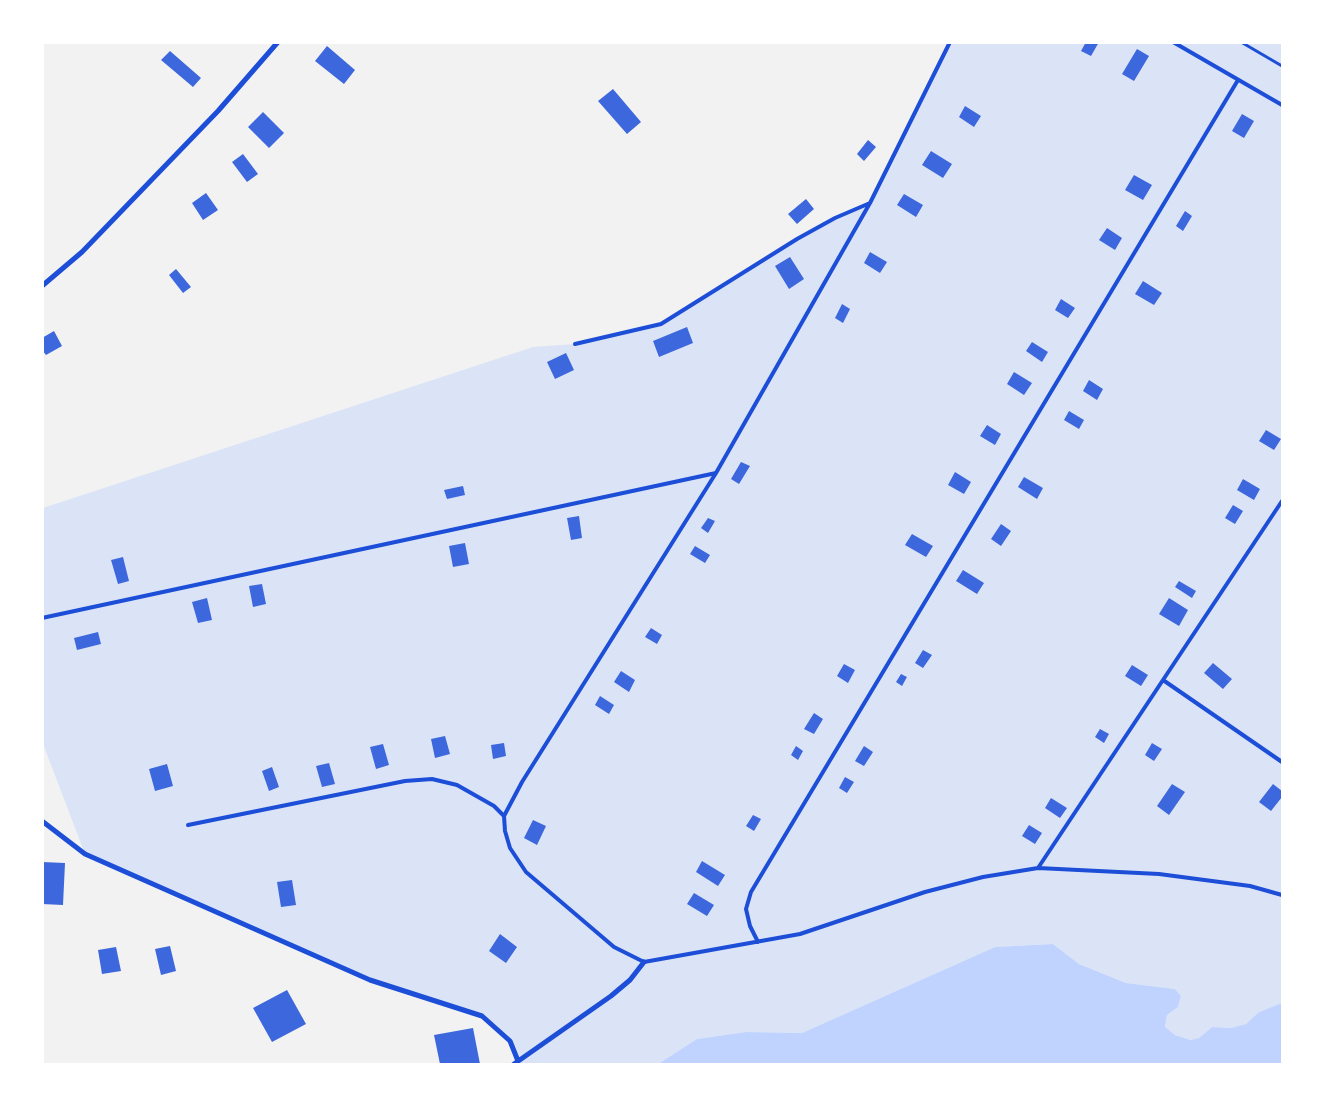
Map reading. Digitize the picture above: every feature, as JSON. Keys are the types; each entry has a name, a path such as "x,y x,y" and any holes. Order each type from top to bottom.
{"street":[{"path":"42,286 82,252 218,111 278,42"},
{"path":"42,821 85,854 236,921 370,980 482,1016 510,1041 516,1063 611,996 630,980 644,962"}],"lane":[{"path":"950,42 870,203 716,473 522,782 504,816 505,831 510,848 526,872 614,947 644,962 800,934 925,892 983,877 1038,868 1159,874 1250,886 1282,895"},
{"path":"1173,42 1282,105"},
{"path":"758,942 750,926 746,909 750,892 1238,80"},
{"path":"575,344 661,324 797,239 835,218 870,203"},
{"path":"42,618 716,473"},
{"path":"1038,868 1282,500"},
{"path":"1163,680 1282,762"},
{"path":"188,825 404,781 432,779 457,785 494,806 504,816"}],"path":[{"path":"1241,42 1282,66"}],"shaded area":[{"path":"950,43 1282,43 1282,1003 1259,1012 1246,1024 1231,1028 1212,1027 1199,1038 1192,1040 1175,1035 1165,1028 1167,1015 1178,1007 1181,996 1175,989 1126,983 1079,964 1053,944 995,947 802,1033 746,1032 697,1039 658,1064 514,1064 518,1061 510,1041 482,1016 370,980 85,854 43,744 43,508 533,347 575,344 661,324 797,239 835,218 870,203"}],"water":[{"path":"1053,944 1079,964 1126,983 1175,989 1181,996 1178,1007 1167,1015 1165,1027 1175,1035 1191,1040 1199,1038 1212,1027 1231,1028 1246,1024 1259,1012 1282,1003 1282,1064 658,1064 697,1039 746,1032 802,1033 995,947"}],"building":[{"path":"1086,42 1099,42 1091,56 1081,51"},
{"path":"327,46 355,70 344,84 315,61"},
{"path":"1137,49 1149,56 1134,81 1122,74"},
{"path":"170,51 201,78 193,87 161,60"},
{"path":"613,89 641,122 627,134 598,101"},
{"path":"965,106 981,116 974,127 959,117"},
{"path":"263,112 284,133 269,148 248,127"},
{"path":"1242,114 1254,121 1244,138 1232,131"},
{"path":"868,140 876,147 864,161 857,154"},
{"path":"931,151 952,164 943,178 922,165"},
{"path":"243,154 258,174 247,182 232,162"},
{"path":"1134,175 1152,185 1143,200 1125,190"},
{"path":"206,193 218,210 203,220 192,203"},
{"path":"904,194 923,205 916,217 897,205"},
{"path":"806,199 814,209 797,224 788,214"},
{"path":"1185,211 1192,216 1183,231 1176,226"},
{"path":"1107,228 1122,238 1115,250 1099,240"},
{"path":"870,252 887,262 880,273 864,263"},
{"path":"790,257 804,279 789,289 775,266"},
{"path":"176,269 191,287 183,293 169,275"},
{"path":"1143,281 1162,293 1154,305 1135,294"},
{"path":"1061,299 1075,308 1068,318 1055,310"},
{"path":"842,304 850,309 843,323 835,318"},
{"path":"687,327 693,343 659,357 653,341"},
{"path":"54,331 62,346 46,355 42,350 42,338"},
{"path":"1032,342 1048,352 1042,362 1026,351"},
{"path":"566,353 574,370 555,379 547,362"},
{"path":"1014,372 1032,383 1024,395 1007,384"},
{"path":"1089,380 1103,389 1097,400 1083,391"},
{"path":"1069,411 1084,420 1079,429 1064,420"},
{"path":"987,425 1001,434 995,445 980,436"},
{"path":"1266,430 1281,439 1274,450 1259,441"},
{"path":"741,462 750,466 739,484 731,479"},
{"path":"955,472 971,482 964,494 948,485"},
{"path":"1024,477 1043,488 1037,499 1018,487"},
{"path":"1243,479 1260,489 1254,500 1237,490"},
{"path":"463,486 465,495 447,499 444,490"},
{"path":"1233,505 1243,511 1235,524 1225,518"},
{"path":"579,516 582,538 571,540 567,518"},
{"path":"708,518 715,521 708,533 701,528"},
{"path":"1001,524 1011,531 1001,546 991,539"},
{"path":"912,534 933,546 926,557 905,545"},
{"path":"465,543 469,564 453,567 449,546"},
{"path":"695,546 710,555 705,563 690,554"},
{"path":"123,557 129,581 118,584 111,560"},
{"path":"963,570 984,583 977,594 956,581"},
{"path":"1179,581 1196,591 1192,598 1175,587"},
{"path":"262,584 266,604 253,607 249,586"},
{"path":"207,598 212,620 198,623 192,602"},
{"path":"1169,598 1188,610 1179,626 1159,614"},
{"path":"651,628 662,635 657,644 645,637"},
{"path":"98,632 101,644 77,650 74,638"},
{"path":"923,650 932,655 923,668 915,663"},
{"path":"1213,663 1232,679 1223,689 1204,673"},
{"path":"844,664 855,670 848,683 837,676"},
{"path":"1132,665 1148,675 1141,686 1125,676"},
{"path":"621,671 635,680 629,692 614,682"},
{"path":"901,674 907,677 902,686 896,682"},
{"path":"600,696 614,705 609,714 595,705"},
{"path":"814,713 823,719 814,734 804,729"},
{"path":"1100,729 1109,734 1104,743 1095,737"},
{"path":"445,736 450,754 435,758 431,739"},
{"path":"504,743 506,756 493,759 491,745"},
{"path":"1152,743 1162,749 1154,761 1145,755"},
{"path":"383,744 389,765 376,769 370,747"},
{"path":"796,746 803,751 798,760 791,755"},
{"path":"864,746 873,752 864,766 855,761"},
{"path":"329,763 335,784 322,787 316,766"},
{"path":"167,764 173,786 155,791 149,769"},
{"path":"272,767 279,787 269,791 262,771"},
{"path":"845,777 854,782 847,793 839,788"},
{"path":"1172,784 1185,792 1169,815 1157,806"},
{"path":"1273,784 1282,791 1282,797 1271,811 1259,802"},
{"path":"1051,798 1067,808 1060,818 1045,808"},
{"path":"753,815 761,819 754,831 746,826"},
{"path":"533,820 546,826 537,845 524,838"},
{"path":"1029,825 1042,833 1035,844 1022,836"},
{"path":"702,861 725,875 718,886 696,872"},
{"path":"42,862 65,863 63,905 42,904"},
{"path":"292,880 296,905 281,907 277,882"},
{"path":"694,893 714,905 707,916 687,904"},
{"path":"500,934 517,947 506,963 489,951"},
{"path":"170,946 176,971 161,975 155,949"},
{"path":"116,947 121,971 102,974 98,950"},
{"path":"287,990 306,1024 272,1042 253,1008"},
{"path":"473,1028 480,1064 440,1064 434,1035"}]}
